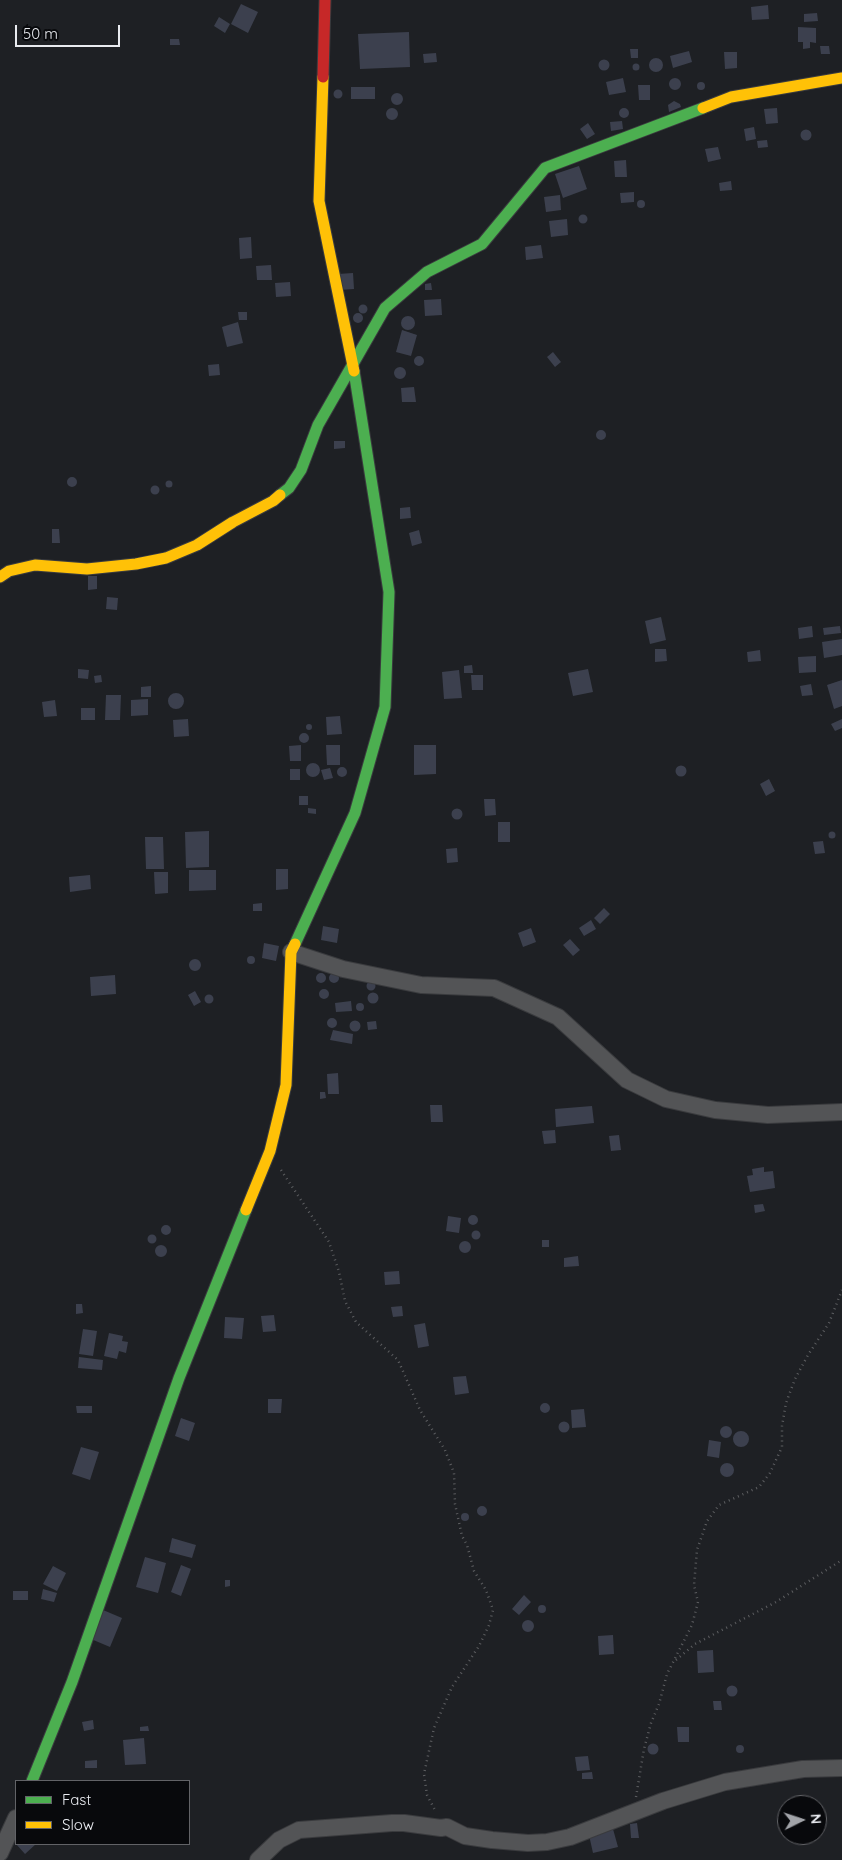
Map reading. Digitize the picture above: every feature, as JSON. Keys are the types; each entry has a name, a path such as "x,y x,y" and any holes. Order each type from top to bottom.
{"street":[{"path":"32,1780 72,1682 179,1378 270,1151 286,1085 291,952 355,813 385,707 389,592 352,362 319,201 325,0"},
{"path":"0,577 9,571 35,566 87,569 136,564 166,558 196,545 233,522 273,501 289,488 301,470 318,425 341,387 352,362 385,308 427,272 482,244 545,168 731,97 842,78"},
{"path":"291,952 343,969 421,985 494,988 558,1017 627,1080 666,1099 715,1110 768,1115 842,1112"},
{"path":"258,1860 279,1840 289,1834 307,1829 404,1823 440,1828 446,1827 466,1836 528,1843 547,1842 570,1837 663,1801 725,1782 803,1769 842,1768"},
{"path":"0,1853 15,1820"}],"path":[{"path":"270,1151 288,1182 330,1242 345,1301 356,1322 398,1360 420,1410 444,1450 454,1472 455,1504 462,1536 467,1545 474,1571 486,1590 493,1610 479,1646 448,1694 434,1728 425,1760 424,1782 427,1795 440,1820 446,1827"},
{"path":"635,1813 638,1778 651,1724 659,1704 667,1674 692,1626 698,1602 694,1585 697,1550 707,1522 719,1505 759,1487 770,1473 782,1447 782,1426 795,1379 829,1323 842,1290"},
{"path":"675,1661 695,1644 776,1602 842,1560"}],"building":[{"path":"241,4 258,12 248,33 231,24"},
{"path":"768,5 769,19 752,20 751,7"},
{"path":"817,13 818,21 804,22 804,14"},
{"path":"219,17 230,24 225,33 214,26"},
{"path":"798,27 816,28 816,43 810,42 810,48 803,49 803,42 798,42"},
{"path":"409,32 410,67 360,69 358,34"},
{"path":"170,39 179,39 180,45 170,45"},
{"path":"820,46 829,46 830,54 821,54"},
{"path":"630,49 638,49 638,58 631,58"},
{"path":"689,51 692,62 673,68 670,56"},
{"path":"724,52 737,52 737,68 725,69"},
{"path":"436,53 437,62 424,63 423,54"},
{"path":"656,58 661,60 663,65 661,70 656,72 651,70 649,65 651,60"},
{"path":"604,59 610,65 604,71 598,65"},
{"path":"636,64 639,67 636,70 633,67"},
{"path":"623,78 626,92 609,95 606,82"},
{"path":"673,78 677,78 681,84 677,90 673,90 669,86 669,82"},
{"path":"701,82 705,86 701,90 697,86"},
{"path":"638,85 650,85 650,100 639,100"},
{"path":"351,87 375,87 375,99 351,99"},
{"path":"338,89 343,94 338,99 333,94"},
{"path":"395,93 399,93 403,99 399,105 395,105 391,101 391,97"},
{"path":"674,101 680,104 681,107 669,112 668,105"},
{"path":"390,108 394,108 398,114 394,120 390,120 386,116 386,112"},
{"path":"622,108 626,108 629,113 628,117 622,118 619,115 619,111"},
{"path":"777,108 778,123 766,124 764,109"},
{"path":"622,121 623,129 611,131 610,122"},
{"path":"588,123 595,134 587,139 580,129"},
{"path":"754,127 756,139 746,141 744,129"},
{"path":"806,129 812,135 806,141 800,135"},
{"path":"767,140 768,147 758,148 757,141"},
{"path":"718,147 721,159 708,162 705,149"},
{"path":"626,160 627,177 615,177 614,161"},
{"path":"579,166 587,189 563,198 555,174"},
{"path":"731,181 732,190 720,191 719,183"},
{"path":"634,192 634,202 621,203 620,193"},
{"path":"560,195 561,210 546,212 544,197"},
{"path":"641,200 645,204 641,208 637,204"},
{"path":"583,214 588,219 583,224 578,219"},
{"path":"567,219 568,235 551,237 549,221"},
{"path":"251,237 252,258 240,259 239,238"},
{"path":"541,245 543,258 526,260 525,247"},
{"path":"271,265 272,280 257,280 256,266"},
{"path":"353,273 354,289 339,290 338,274"},
{"path":"290,282 291,296 276,297 275,283"},
{"path":"431,283 432,290 425,290 425,284"},
{"path":"441,299 442,315 425,316 424,300"},
{"path":"363,304 368,309 363,314 358,309"},
{"path":"238,312 247,312 247,320 239,320"},
{"path":"356,313 360,313 363,318 362,322 356,323 353,320 353,316"},
{"path":"408,316 413,318 415,323 413,328 408,330 403,328 401,323 403,318"},
{"path":"238,322 243,343 227,347 222,327"},
{"path":"402,330 417,335 411,356 396,352"},
{"path":"553,352 561,362 555,367 547,357"},
{"path":"417,356 421,356 424,361 423,365 417,366 414,363 414,359"},
{"path":"219,364 220,375 209,376 208,365"},
{"path":"398,367 402,367 406,373 402,379 398,379 394,375 394,371"},
{"path":"414,387 416,402 402,402 401,388"},
{"path":"599,430 603,430 606,435 605,439 599,440 596,437 596,433"},
{"path":"334,441 345,441 345,448 334,449"},
{"path":"72,477 77,482 72,487 67,482"},
{"path":"169,480 173,484 169,488 165,484"},
{"path":"155,485 160,490 155,495 150,490"},
{"path":"410,507 411,518 400,519 400,508"},
{"path":"52,529 59,529 60,543 52,543"},
{"path":"419,530 422,543 412,546 409,533"},
{"path":"88,576 97,576 97,589 88,590"},
{"path":"107,597 118,598 117,610 106,609"},
{"path":"661,617 666,640 650,644 645,621"},
{"path":"812,626 813,637 799,639 798,628"},
{"path":"840,626 841,633 824,635 823,628"},
{"path":"842,639 842,655 824,658 822,642"},
{"path":"655,649 666,649 667,661 655,662"},
{"path":"760,650 761,661 748,662 747,652"},
{"path":"816,656 816,672 799,673 798,657"},
{"path":"472,665 473,673 464,673 464,666"},
{"path":"78,669 89,670 88,679 78,678"},
{"path":"588,669 593,692 573,696 568,673"},
{"path":"459,670 462,698 444,699 442,672"},
{"path":"101,675 102,682 95,683 94,676"},
{"path":"471,675 483,675 483,690 472,690"},
{"path":"842,680 842,706 834,709 827,685"},
{"path":"811,684 813,695 802,696 800,686"},
{"path":"151,686 151,697 141,697 141,687"},
{"path":"173,693 179,693 184,698 182,707 173,709 168,704 168,698"},
{"path":"106,695 121,695 120,720 105,720"},
{"path":"148,699 148,715 131,716 131,700"},
{"path":"55,700 57,716 44,717 42,702"},
{"path":"81,708 95,708 95,720 81,720"},
{"path":"340,716 342,734 327,735 326,717"},
{"path":"188,719 189,736 174,737 173,720"},
{"path":"842,719 842,728 835,731 831,724"},
{"path":"309,724 312,727 309,730 306,727"},
{"path":"304,733 309,738 304,743 299,738"},
{"path":"301,745 301,761 290,761 289,746"},
{"path":"326,745 340,745 340,765 327,765"},
{"path":"414,745 436,745 436,774 414,775"},
{"path":"310,763 316,763 320,770 316,777 310,777 306,773 306,767"},
{"path":"681,765 687,771 681,777 675,771"},
{"path":"340,767 344,767 347,772 346,776 340,777 337,774 337,770"},
{"path":"330,768 333,778 324,780 321,770"},
{"path":"290,769 300,769 300,780 290,780"},
{"path":"769,779 775,791 766,796 760,784"},
{"path":"299,796 308,796 308,805 299,805"},
{"path":"484,799 495,799 496,815 485,816"},
{"path":"308,808 316,809 316,814 308,813"},
{"path":"457,808 463,814 457,820 451,814"},
{"path":"498,822 510,822 510,842 498,842"},
{"path":"209,831 209,867 186,868 185,832"},
{"path":"832,831 836,835 832,839 828,835"},
{"path":"145,837 163,837 164,869 146,869"},
{"path":"823,841 825,853 815,854 813,842"},
{"path":"457,848 458,862 447,863 446,849"},
{"path":"276,869 288,869 288,889 276,890"},
{"path":"189,870 216,870 216,890 189,891"},
{"path":"154,872 168,872 168,893 155,894"},
{"path":"90,875 91,889 70,892 69,877"},
{"path":"262,903 262,911 253,911 253,904"},
{"path":"604,908 610,914 600,924 594,918"},
{"path":"591,920 596,929 584,936 579,928"},
{"path":"323,926 339,929 337,943 321,940"},
{"path":"531,928 536,942 523,947 518,933"},
{"path":"570,939 580,950 573,956 563,945"},
{"path":"264,943 279,946 276,961 262,958"},
{"path":"251,956 255,960 251,964 247,960"},
{"path":"193,959 197,959 201,965 197,971 193,971 189,967 189,963"},
{"path":"319,973 323,973 326,978 325,982 319,983 316,980 316,976"},
{"path":"332,973 336,973 339,978 338,982 332,983 329,980 329,976"},
{"path":"115,975 116,994 91,996 90,977"},
{"path":"371,981 376,986 371,991 366,986"},
{"path":"324,989 329,994 324,999 319,994"},
{"path":"195,991 201,1002 194,1006 188,995"},
{"path":"373,992 379,998 373,1004 367,998"},
{"path":"209,994 214,999 209,1004 204,999"},
{"path":"351,1001 352,1011 336,1012 335,1003"},
{"path":"360,1003 364,1007 360,1011 356,1007"},
{"path":"332,1018 337,1023 332,1028 327,1023"},
{"path":"353,1021 357,1021 360,1026 359,1030 353,1031 350,1028 350,1024"},
{"path":"376,1021 377,1029 368,1030 367,1022"},
{"path":"333,1030 353,1034 352,1044 330,1040"},
{"path":"338,1073 339,1094 328,1094 327,1074"},
{"path":"320,1092 325,1092 326,1098 320,1099"},
{"path":"430,1105 442,1105 443,1122 431,1122"},
{"path":"592,1106 594,1123 556,1127 555,1109"},
{"path":"555,1130 556,1143 544,1144 542,1131"},
{"path":"619,1135 621,1150 611,1151 609,1136"},
{"path":"764,1167 764,1172 773,1171 775,1188 750,1192 747,1176 753,1175 752,1169"},
{"path":"763,1204 765,1211 755,1213 754,1205"},
{"path":"471,1215 475,1215 478,1220 477,1224 471,1225 468,1222 468,1218"},
{"path":"448,1216 461,1218 459,1233 446,1231"},
{"path":"164,1225 168,1225 171,1230 170,1234 164,1235 161,1232 161,1228"},
{"path":"476,1230 481,1235 476,1240 471,1235"},
{"path":"152,1234 157,1239 152,1244 147,1239"},
{"path":"542,1240 549,1240 549,1247 542,1247"},
{"path":"463,1241 467,1241 471,1247 467,1253 463,1253 459,1249 459,1245"},
{"path":"159,1245 163,1245 167,1251 163,1257 159,1257 155,1253 155,1249"},
{"path":"578,1256 579,1266 564,1267 564,1258"},
{"path":"399,1271 400,1284 385,1285 384,1272"},
{"path":"76,1304 82,1304 83,1313 76,1314"},
{"path":"402,1306 403,1316 393,1317 391,1307"},
{"path":"274,1315 276,1331 263,1332 261,1316"},
{"path":"225,1317 244,1318 242,1339 224,1338"},
{"path":"425,1323 429,1346 418,1348 414,1325"},
{"path":"83,1329 97,1331 93,1356 79,1354"},
{"path":"109,1333 123,1336 122,1341 128,1342 126,1353 119,1351 117,1359 104,1356"},
{"path":"79,1357 103,1360 102,1370 78,1368"},
{"path":"466,1376 469,1393 455,1395 453,1377"},
{"path":"268,1399 282,1399 281,1413 268,1413"},
{"path":"545,1403 550,1408 545,1413 540,1408"},
{"path":"76,1406 92,1406 92,1413 77,1413"},
{"path":"584,1409 586,1427 572,1428 571,1410"},
{"path":"181,1418 195,1423 189,1441 175,1436"},
{"path":"562,1422 566,1422 569,1427 568,1431 562,1432 559,1429 559,1425"},
{"path":"726,1426 732,1432 726,1438 720,1432"},
{"path":"741,1431 747,1433 749,1439 747,1445 741,1447 735,1445 733,1439 735,1433"},
{"path":"709,1440 721,1442 719,1458 707,1456"},
{"path":"81,1447 99,1452 90,1480 72,1474"},
{"path":"727,1463 732,1465 734,1470 732,1475 727,1477 722,1475 720,1470 722,1465"},
{"path":"480,1506 484,1506 487,1511 486,1515 480,1516 477,1513 477,1509"},
{"path":"465,1513 469,1517 465,1521 461,1517"},
{"path":"172,1538 196,1545 192,1558 169,1552"},
{"path":"145,1557 166,1563 158,1593 136,1587"},
{"path":"181,1565 191,1569 181,1596 171,1592"},
{"path":"53,1566 66,1573 57,1591 43,1584"},
{"path":"225,1580 230,1580 230,1586 225,1587"},
{"path":"43,1589 57,1593 54,1602 41,1599"},
{"path":"13,1591 28,1591 28,1600 13,1600"},
{"path":"524,1595 531,1602 519,1615 512,1609"},
{"path":"542,1605 546,1609 542,1613 538,1609"},
{"path":"103,1610 122,1618 110,1647 91,1639"},
{"path":"526,1620 530,1620 534,1626 530,1632 526,1632 522,1628 522,1624"},
{"path":"613,1635 614,1654 599,1655 598,1636"},
{"path":"713,1650 714,1672 698,1673 697,1651"},
{"path":"730,1686 734,1686 737,1691 736,1695 730,1696 727,1693 727,1689"},
{"path":"713,1701 721,1701 722,1710 714,1710"},
{"path":"93,1720 94,1729 84,1731 82,1722"},
{"path":"148,1726 149,1731 140,1731 140,1727"},
{"path":"677,1727 689,1727 689,1742 678,1742"},
{"path":"144,1738 146,1764 125,1765 123,1740"},
{"path":"653,1743 659,1749 653,1755 647,1749"},
{"path":"740,1745 744,1749 740,1753 736,1749"},
{"path":"588,1756 590,1770 577,1771 575,1757"},
{"path":"97,1760 97,1768 85,1768 85,1761"},
{"path":"592,1772 593,1779 582,1779 582,1773"},
{"path":"637,1823 639,1838 631,1838 630,1824"},
{"path":"613,1829 618,1847 593,1853 589,1835"},
{"path":"17,1845 35,1845 25,1854"}],"traffic: fast":[{"path":"280,495 289,488 301,470 318,425 385,308 427,272 482,244 545,168 703,108"},
{"path":"295,944 355,813 385,707 389,592 354,371"},
{"path":"32,1780 72,1682 179,1378 246,1210"}],"traffic: slow":[{"path":"323,77 319,201 354,371"},
{"path":"703,108 731,97 842,78"},
{"path":"0,577 9,571 35,565 87,569 136,564 166,558 197,545 233,522 273,501 280,495"},
{"path":"246,1210 270,1151 286,1085 291,952 295,944"}],"traffic: jam":[{"path":"323,77 325,0"}]}
